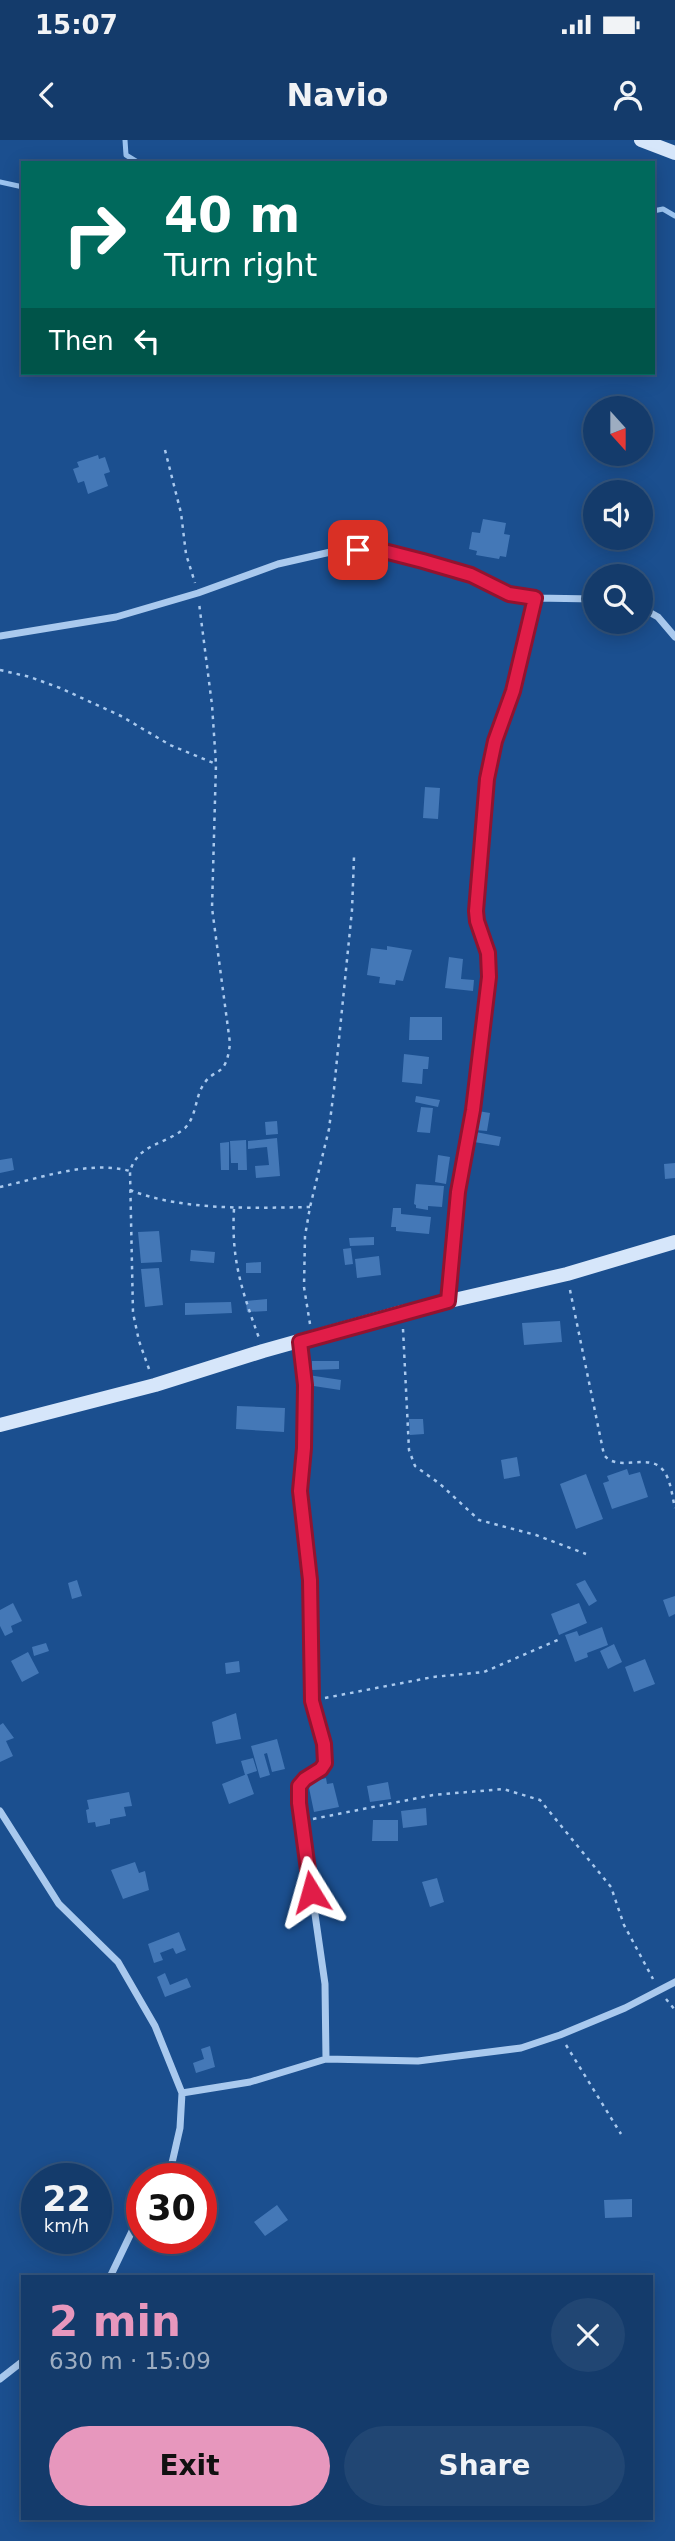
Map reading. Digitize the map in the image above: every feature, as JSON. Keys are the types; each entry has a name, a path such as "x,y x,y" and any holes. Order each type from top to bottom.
{"street":[{"path":"641,140 675,153"},
{"path":"0,636 103,620 198,593 309,555 358,550 384,551 423,561 471,575 509,594 535,598 583,599"},
{"path":"448,1301 458,1192 473,1110 489,977 488,953 476,911 487,779 495,741 513,691 535,598"},
{"path":"653,614 675,637"},
{"path":"0,1425 155,1385 402,1312 567,1274 675,1242"},
{"path":"306,1339 304,1448 300,1491 310,1580 312,1701 324,1744 325,1763 299,1786 325,1984 326,2059"},
{"path":"0,1811 59,1904 118,1962 155,2026 182,2093 180,2128 172,2163"},
{"path":"182,2093 250,2082 326,2059 418,2061 521,2048 560,2035 675,1982"},
{"path":"111,2275 126,2244"},
{"path":"0,2379 21,2363"}],"path":[{"path":"155,1385 139,1341 133,1313 130,1171 133,1161 141,1152 187,1126 202,1086 222,1071 229,1056 230,1028 212,908 216,764 212,705 198,593 186,554 181,513 165,450"},
{"path":"0,670 60,688 121,716 170,745 216,764"},
{"path":"306,1339 306,1236 310,1207 329,1129 352,910 354,857"},
{"path":"0,1187 96,1168 114,1167 130,1171"},
{"path":"130,1190 155,1198 234,1209 310,1207"},
{"path":"234,1209 234,1251 239,1282 263,1351"},
{"path":"567,1274 604,1455 615,1462 655,1463 663,1469 675,1508"},
{"path":"402,1312 409,1450 415,1466 440,1484 479,1520 536,1535 586,1554"},
{"path":"312,1701 433,1677 484,1672 560,1639"},
{"path":"302,1821 433,1795 503,1789 540,1800 611,1886 624,1925 641,1961 660,1991"},
{"path":"560,2035 621,2134"}],"building":[{"path":"98,455 99,459 105,457 110,472 104,474 108,486 88,494 84,481 78,483 73,469 79,467 77,462"},
{"path":"483,519 506,523 504,534 510,535 506,557 500,556 499,559 476,555 477,551 469,549 472,532 480,533"},
{"path":"425,787 440,788 438,819 423,818"},
{"path":"387,946 412,950 403,981 396,980 395,985 379,983 380,977 367,975 371,948 387,950"},
{"path":"449,957 463,959 461,979 474,980 473,991 445,988"},
{"path":"410,1017 442,1017 442,1040 409,1040"},
{"path":"404,1054 429,1057 428,1069 423,1069 422,1084 402,1082"},
{"path":"416,1096 440,1100 438,1107 415,1102"},
{"path":"421,1107 433,1108 430,1133 417,1132"},
{"path":"478,1111 490,1113 487,1131 475,1130"},
{"path":"277,1121 278,1134 266,1135 265,1122"},
{"path":"476,1132 501,1137 499,1146 474,1142"},
{"path":"277,1138 280,1176 256,1178 255,1166 269,1165 267,1147 248,1149 248,1141"},
{"path":"246,1140 247,1170 238,1170 238,1163 231,1163 230,1141"},
{"path":"229,1142 229,1170 221,1170 220,1143"},
{"path":"438,1155 450,1157 446,1184 435,1182"},
{"path":"12,1158 14,1170 0,1173 0,1160"},
{"path":"675,1163 675,1178 665,1179 664,1164"},
{"path":"416,1184 444,1186 442,1207 428,1206 428,1210 416,1208"},
{"path":"393,1208 401,1208 401,1214 431,1217 429,1234 396,1231 396,1227 391,1227"},
{"path":"159,1231 162,1262 141,1263 138,1232"},
{"path":"374,1237 374,1245 350,1246 349,1238"},
{"path":"351,1248 353,1264 345,1265 343,1249"},
{"path":"191,1250 215,1252 214,1263 190,1261"},
{"path":"379,1256 381,1275 357,1278 355,1259"},
{"path":"261,1262 261,1273 246,1273 246,1263"},
{"path":"159,1268 163,1305 145,1307 141,1269"},
{"path":"267,1299 267,1311 247,1312 246,1301"},
{"path":"231,1302 232,1313 185,1315 185,1303"},
{"path":"560,1321 562,1342 524,1345 522,1323"},
{"path":"312,1361 339,1361 339,1369 312,1370"},
{"path":"308,1375 341,1380 340,1390 307,1385"},
{"path":"237,1406 285,1408 284,1432 236,1429"},
{"path":"409,1419 423,1419 424,1434 410,1435"},
{"path":"517,1457 520,1476 504,1479 501,1460"},
{"path":"627,1469 629,1475 640,1472 648,1497 612,1509 603,1483 609,1481 607,1476"},
{"path":"586,1474 603,1519 576,1529 560,1484"},
{"path":"77,1580 82,1596 72,1599 68,1583"},
{"path":"585,1580 597,1601 589,1606 576,1584"},
{"path":"675,1596 675,1614 669,1617 663,1600"},
{"path":"13,1603 22,1621 11,1626 13,1632 5,1636 0,1626 0,1610"},
{"path":"579,1603 587,1623 559,1635 551,1614"},
{"path":"602,1627 608,1645 587,1653 588,1657 575,1662 565,1635 577,1631 579,1636"},
{"path":"46,1643 49,1651 34,1656 32,1647"},
{"path":"614,1644 622,1662 608,1669 600,1651"},
{"path":"28,1652 39,1673 22,1682 11,1661"},
{"path":"645,1659 655,1684 634,1692 625,1667"},
{"path":"239,1661 240,1672 226,1674 225,1663"},
{"path":"236,1713 241,1739 216,1744 212,1722"},
{"path":"3,1723 14,1738 6,1741 13,1756 0,1762 0,1725"},
{"path":"277,1739 285,1769 272,1772 267,1753 264,1754 270,1775 260,1778 251,1746"},
{"path":"253,1758 257,1771 245,1775 241,1761"},
{"path":"247,1774 254,1794 229,1804 222,1784"},
{"path":"326,1778 327,1784 333,1783 339,1807 314,1812 308,1783"},
{"path":"388,1782 391,1799 370,1802 367,1786"},
{"path":"129,1792 132,1806 124,1807 126,1816 110,1819 110,1824 96,1827 95,1822 88,1823 87,1800"},
{"path":"426,1808 427,1825 403,1828 401,1811"},
{"path":"373,1820 398,1820 398,1841 372,1841"},
{"path":"135,1862 139,1873 145,1871 149,1890 123,1899 111,1870"},
{"path":"437,1878 444,1902 430,1907 422,1882"},
{"path":"179,1932 186,1950 176,1954 173,1948 160,1953 163,1960 154,1963 148,1944"},
{"path":"165,1973 170,1985 187,1978 191,1987 165,1997 157,1977"},
{"path":"210,2046 215,2067 196,2073 193,2063 204,2059 201,2049"},
{"path":"632,2199 632,2217 605,2218 604,2200"},
{"path":"277,2205 288,2220 265,2236 254,2222"}],"waterway":[{"path":"125,140 126,155 136,161"},
{"path":"0,182 21,187"},
{"path":"655,211 663,209 675,216"}],"route":[{"path":"311,1892 299,1786 325,1763 324,1744 312,1701 310,1580 300,1491 305,1385 300,1342 448,1301 458,1192 473,1110 490,965 476,911 487,779 495,741 513,691 535,598 509,594 471,575 423,561 384,551 358,550"}]}
